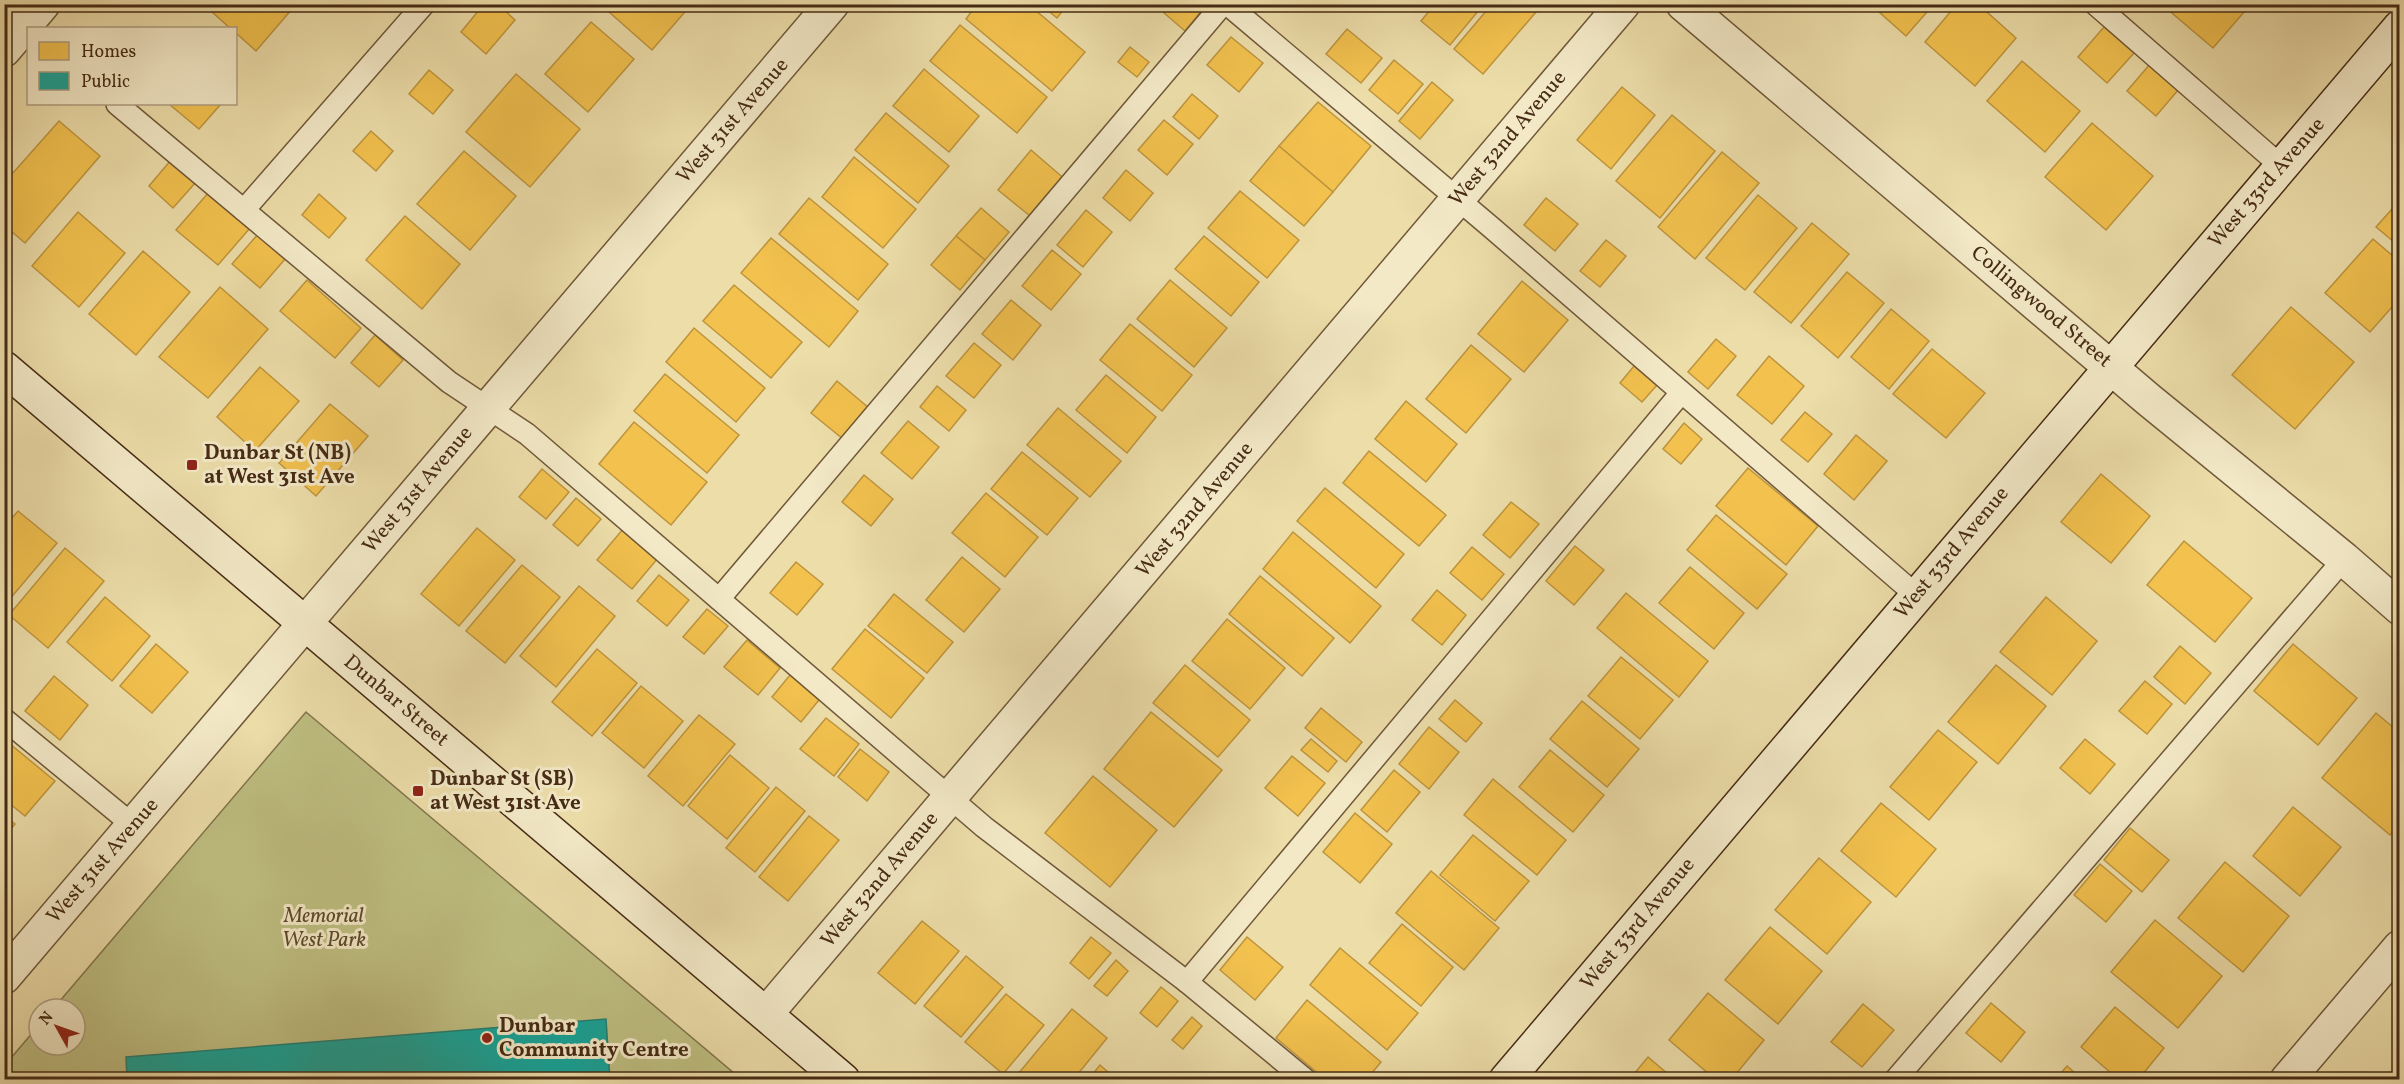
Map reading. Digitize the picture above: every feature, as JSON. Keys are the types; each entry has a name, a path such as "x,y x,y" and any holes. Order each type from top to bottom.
{"street":[{"name":"West 31st Avenue","path":"4,977 832,4"},
{"name":"West 32nd Avenue","path":"766,1014 1623,4"},
{"name":"Collingwood Street","path":"1683,4 2110,367 2344,559 2400,608"},
{"name":"West 33rd Avenue","path":"1506,1080 2400,27"},
{"name":"Dunbar Street","path":"4,368 843,1080"},
{"path":"2287,1080 2400,947"}],"lane":[{"path":"244,210 424,4"},
{"path":"719,599 1225,4 1457,199 1916,595"},
{"path":"2096,4 2281,166"},
{"path":"118,105 449,382 527,434 984,827 1187,982 1306,1080"},
{"path":"1187,982 1681,393"},
{"path":"1895,1080 2344,559"},
{"path":"4,719 134,826"}],"green space":[{"name":"Memorial West Park","path":"306,712 741,1079 5,1080 5,1065 27,1039 27,1057 87,1057 87,997 63,997"}],"building: Homes":[{"path":"203,4 286,4 292,9 256,51 237,34 237,27 229,27"},
{"path":"484,4 498,4 515,20 486,54 461,32"},
{"path":"600,4 688,4 690,6 652,50"},
{"path":"977,4 1028,4 1085,52 1052,91 966,19"},
{"path":"1040,4 1068,4 1057,18"},
{"path":"1171,4 1206,5 1185,31 1164,13"},
{"path":"1435,4 1484,4 1450,45 1421,21"},
{"path":"1492,4 1526,4 1536,12 1483,74 1454,49"},
{"path":"1870,4 1934,4 1906,36"},
{"path":"1957,4 1978,4 2016,38 1975,86 1925,42"},
{"path":"2167,4 2251,4 2213,48 2165,7"},
{"path":"591,22 634,59 588,112 545,74"},
{"path":"960,25 1047,97 1017,133 930,61"},
{"path":"2104,27 2134,53 2107,83 2078,57"},
{"path":"1347,29 1382,58 1361,83 1326,54"},
{"path":"1231,37 1263,63 1239,92 1207,65"},
{"path":"1130,47 1149,62 1137,77 1118,62"},
{"path":"1394,60 1423,84 1398,114 1369,90"},
{"path":"2022,61 2080,111 2045,152 1987,101"},
{"path":"2150,64 2179,89 2156,116 2127,91"},
{"path":"924,69 979,116 949,152 893,106"},
{"path":"429,70 453,90 433,114 409,94"},
{"path":"516,74 580,129 530,187 466,132"},
{"path":"1432,82 1453,100 1420,139 1399,121"},
{"path":"1622,87 1655,115 1611,169 1577,140"},
{"path":"1192,94 1218,116 1199,139 1173,117"},
{"path":"1318,102 1371,146 1333,192 1279,146"},
{"path":"170,105 220,105 199,129"},
{"path":"886,113 949,166 918,203 855,150"},
{"path":"1672,115 1715,151 1660,218 1616,181"},
{"path":"1164,120 1193,144 1167,175 1138,150"},
{"path":"59,121 100,156 25,243 4,225 4,183"},
{"path":"2092,123 2153,176 2106,230 2045,177"},
{"path":"371,131 393,151 376,171 353,151"},
{"path":"1279,146 1333,192 1304,226 1250,181"},
{"path":"1031,150 1067,181 1035,220 998,190"},
{"path":"464,151 516,196 470,250 417,204"},
{"path":"1722,152 1759,183 1695,259 1658,227"},
{"path":"854,157 916,209 883,248 822,197"},
{"path":"171,160 196,182 173,208 149,186"},
{"path":"1126,170 1153,193 1130,221 1103,198"},
{"path":"1240,191 1299,240 1267,278 1208,228"},
{"path":"209,192 250,228 218,265 176,230"},
{"path":"319,194 346,218 329,238 302,215"},
{"path":"1758,195 1797,228 1745,290 1706,258"},
{"path":"809,198 888,264 858,300 779,234"},
{"path":"1546,198 1578,224 1555,251 1524,225"},
{"path":"981,208 1009,232 985,260 956,236"},
{"path":"2392,209 2400,215 2400,247 2376,227"},
{"path":"1086,210 1112,232 1083,267 1057,245"},
{"path":"78,212 125,253 79,307 32,266"},
{"path":"405,216 460,264 422,309 366,260"},
{"path":"1812,223 1849,254 1791,323 1754,292"},
{"path":"259,233 286,258 260,288 232,264"},
{"path":"956,236 985,260 960,290 931,265"},
{"path":"1204,236 1259,282 1231,316 1175,269"},
{"path":"771,238 858,311 829,347 741,273"},
{"path":"2373,239 2400,262 2400,298 2370,332 2325,293"},
{"path":"1606,240 1626,256 1600,287 1580,271"},
{"path":"1052,250 1081,274 1051,310 1022,286"},
{"path":"143,251 190,292 136,355 89,314"},
{"path":"1847,272 1884,303 1838,358 1801,326"},
{"path":"307,280 361,328 335,358 280,311"},
{"path":"1170,280 1227,328 1194,367 1137,319"},
{"path":"1522,281 1568,320 1524,372 1478,334"},
{"path":"734,285 802,342 771,378 703,321"},
{"path":"220,287 268,329 208,398 159,357"},
{"path":"1011,300 1041,325 1013,360 982,334"},
{"path":"2291,307 2354,362 2295,429 2232,375"},
{"path":"1891,309 1929,341 1889,389 1851,357"},
{"path":"1130,324 1192,375 1162,411 1100,360"},
{"path":"694,328 765,388 736,422 666,362"},
{"path":"375,335 403,360 379,387 351,363"},
{"path":"1716,339 1736,356 1708,389 1688,372"},
{"path":"974,343 1001,365 974,398 946,376"},
{"path":"1471,345 1511,379 1466,433 1426,399"},
{"path":"1932,349 1985,393 1946,438 1893,394"},
{"path":"1769,356 1804,386 1772,424 1737,395"},
{"path":"1634,366 1657,385 1642,402 1620,383"},
{"path":"260,367 299,401 255,451 217,417"},
{"path":"665,374 739,435 707,473 634,411"},
{"path":"1106,375 1156,417 1127,453 1076,410"},
{"path":"837,381 869,408 843,439 811,413"},
{"path":"937,386 966,410 949,431 920,407"},
{"path":"1406,401 1457,444 1426,482 1375,439"},
{"path":"330,404 368,436 316,496 279,463"},
{"path":"1058,408 1121,461 1090,497 1027,445"},
{"path":"1805,412 1832,434 1808,462 1781,440"},
{"path":"908,421 939,447 912,479 881,453"},
{"path":"634,422 707,482 671,525 599,464"},
{"path":"1684,423 1702,439 1681,464 1663,449"},
{"path":"1856,435 1887,461 1854,500 1824,474"},
{"path":"1369,451 1446,515 1419,546 1343,483"},
{"path":"1022,452 1078,498 1047,535 991,489"},
{"path":"1748,468 1818,526 1786,565 1716,506"},
{"path":"542,469 569,492 546,519 519,497"},
{"path":"2101,474 2150,516 2111,563 2061,522"},
{"path":"864,475 893,499 871,526 842,502"},
{"path":"1325,488 1404,554 1376,588 1297,521"},
{"path":"986,493 1038,537 1005,577 952,533"},
{"path":"576,498 601,519 578,546 553,525"},
{"path":"1511,502 1539,524 1510,558 1483,535"},
{"path":"18,511 57,543 4,606 4,527"},
{"path":"1716,515 1787,574 1757,609 1687,550"},
{"path":"477,528 515,560 459,626 421,594"},
{"path":"623,529 658,558 632,589 597,560"},
{"path":"1293,532 1381,606 1350,643 1263,569"},
{"path":"2184,541 2252,598 2215,642 2147,585"},
{"path":"1575,546 1604,570 1574,605 1546,581"},
{"path":"1472,547 1504,574 1482,600 1450,573"},
{"path":"65,548 104,581 48,648 9,615"},
{"path":"962,557 1000,589 964,632 926,600"},
{"path":"796,562 823,584 797,615 770,593"},
{"path":"522,565 560,597 505,663 466,631"},
{"path":"1690,567 1744,613 1714,649 1659,603"},
{"path":"659,575 689,600 667,626 637,601"},
{"path":"1260,576 1334,638 1302,676 1229,614"},
{"path":"579,586 615,616 556,687 520,656"},
{"path":"1437,590 1466,615 1442,645 1412,620"},
{"path":"1626,593 1708,661 1679,697 1597,628"},
{"path":"894,594 953,642 927,673 868,626"},
{"path":"105,597 150,636 112,681 67,642"},
{"path":"2046,597 2097,641 2052,695 2000,652"},
{"path":"707,609 728,626 704,654 683,637"},
{"path":"1227,619 1285,668 1250,709 1192,661"},
{"path":"865,629 924,678 891,718 832,669"},
{"path":"747,640 780,668 758,695 724,667"},
{"path":"156,644 188,672 152,713 120,686"},
{"path":"2293,644 2357,698 2318,745 2254,691"},
{"path":"2180,646 2211,673 2185,704 2154,677"},
{"path":"597,649 637,683 592,736 552,702"},
{"path":"1621,657 1673,700 1640,739 1588,696"},
{"path":"1185,665 1250,720 1218,757 1153,703"},
{"path":"1996,665 2046,706 1998,764 1948,722"},
{"path":"790,675 819,700 801,722 772,697"},
{"path":"54,676 88,705 60,740 25,711"},
{"path":"2145,681 2172,704 2147,734 2119,711"},
{"path":"641,686 683,721 644,768 602,733"},
{"path":"1455,700 1482,723 1466,742 1439,719"},
{"path":"1582,701 1639,749 1607,787 1550,739"},
{"path":"1321,708 1362,742 1346,762 1305,728"},
{"path":"1151,712 1222,770 1174,827 1104,769"},
{"path":"2376,713 2400,733 2400,824 2390,835 2322,778"},
{"path":"699,715 735,744 683,806 648,776"},
{"path":"826,718 859,744 834,776 800,749"},
{"path":"1429,727 1459,752 1429,789 1399,764"},
{"path":"1938,730 1977,762 1929,820 1890,787"},
{"path":"4,739 55,781 25,816 4,799"},
{"path":"1311,739 1337,761 1328,772 1301,750"},
{"path":"2085,739 2115,764 2090,794 2060,768"},
{"path":"860,749 889,772 867,801 838,777"},
{"path":"1550,750 1604,795 1573,832 1519,787"},
{"path":"730,755 769,788 727,839 688,806"},
{"path":"1292,756 1325,783 1298,816 1265,788"},
{"path":"1394,770 1420,792 1387,832 1361,810"},
{"path":"1093,776 1157,830 1110,887 1045,833"},
{"path":"1493,779 1566,840 1537,875 1464,815"},
{"path":"776,787 805,811 755,872 726,848"},
{"path":"1881,803 1936,849 1896,897 1841,851"},
{"path":"2293,807 2341,847 2300,896 2253,856"},
{"path":"1355,813 1392,844 1360,883 1323,852"},
{"path":"4,815 15,824 4,837"},
{"path":"809,816 839,840 788,901 759,877"},
{"path":"2130,828 2169,860 2142,892 2104,860"},
{"path":"1473,835 1529,881 1495,921 1440,875"},
{"path":"1819,858 1871,902 1827,954 1775,910"},
{"path":"2225,862 2289,916 2243,972 2178,918"},
{"path":"2100,864 2132,891 2106,922 2074,895"},
{"path":"1431,871 1499,928 1464,970 1396,913"},
{"path":"2155,920 2222,976 2178,1028 2111,972"},
{"path":"922,921 959,951 915,1004 878,973"},
{"path":"1402,924 1453,967 1421,1006 1369,963"},
{"path":"1770,927 1822,971 1778,1024 1725,980"},
{"path":"1091,937 1111,953 1089,979 1070,963"},
{"path":"1247,937 1283,967 1255,1000 1220,970"},
{"path":"1340,948 1418,1013 1387,1050 1310,985"},
{"path":"966,956 1003,987 961,1037 924,1006"},
{"path":"1116,960 1128,971 1107,996 1094,986"},
{"path":"1161,987 1178,1001 1157,1027 1140,1013"},
{"path":"1708,993 1764,1040 1731,1080 1716,1080 1669,1040"},
{"path":"1006,994 1044,1025 1003,1074 965,1042"},
{"path":"1307,1000 1381,1062 1366,1080 1326,1080 1276,1038"},
{"path":"1991,1003 2025,1032 2001,1062 1966,1033"},
{"path":"1863,1004 1894,1030 1862,1067 1831,1042"},
{"path":"2115,1007 2164,1048 2138,1080 2119,1080 2081,1047"},
{"path":"1072,1009 1107,1038 1073,1080 1013,1080"},
{"path":"1192,1017 1202,1026 1183,1049 1172,1040"},
{"path":"1648,1057 1675,1080 1629,1080"},
{"path":"1100,1065 1117,1080 1088,1080"},
{"path":"2067,1066 2083,1080 2055,1080"}],"building: Public":[{"name":"Dunbar Community Centre","path":"606,1019 610,1080 127,1080 126,1057"}],"place":[{"name":"Dunbar St (NB) at West 31st Ave","path":"192,465"},
{"name":"Dunbar St (SB) at West 31st Ave","path":"418,791"},
{"name":"Dunbar Community Centre","path":"487,1038"}]}
